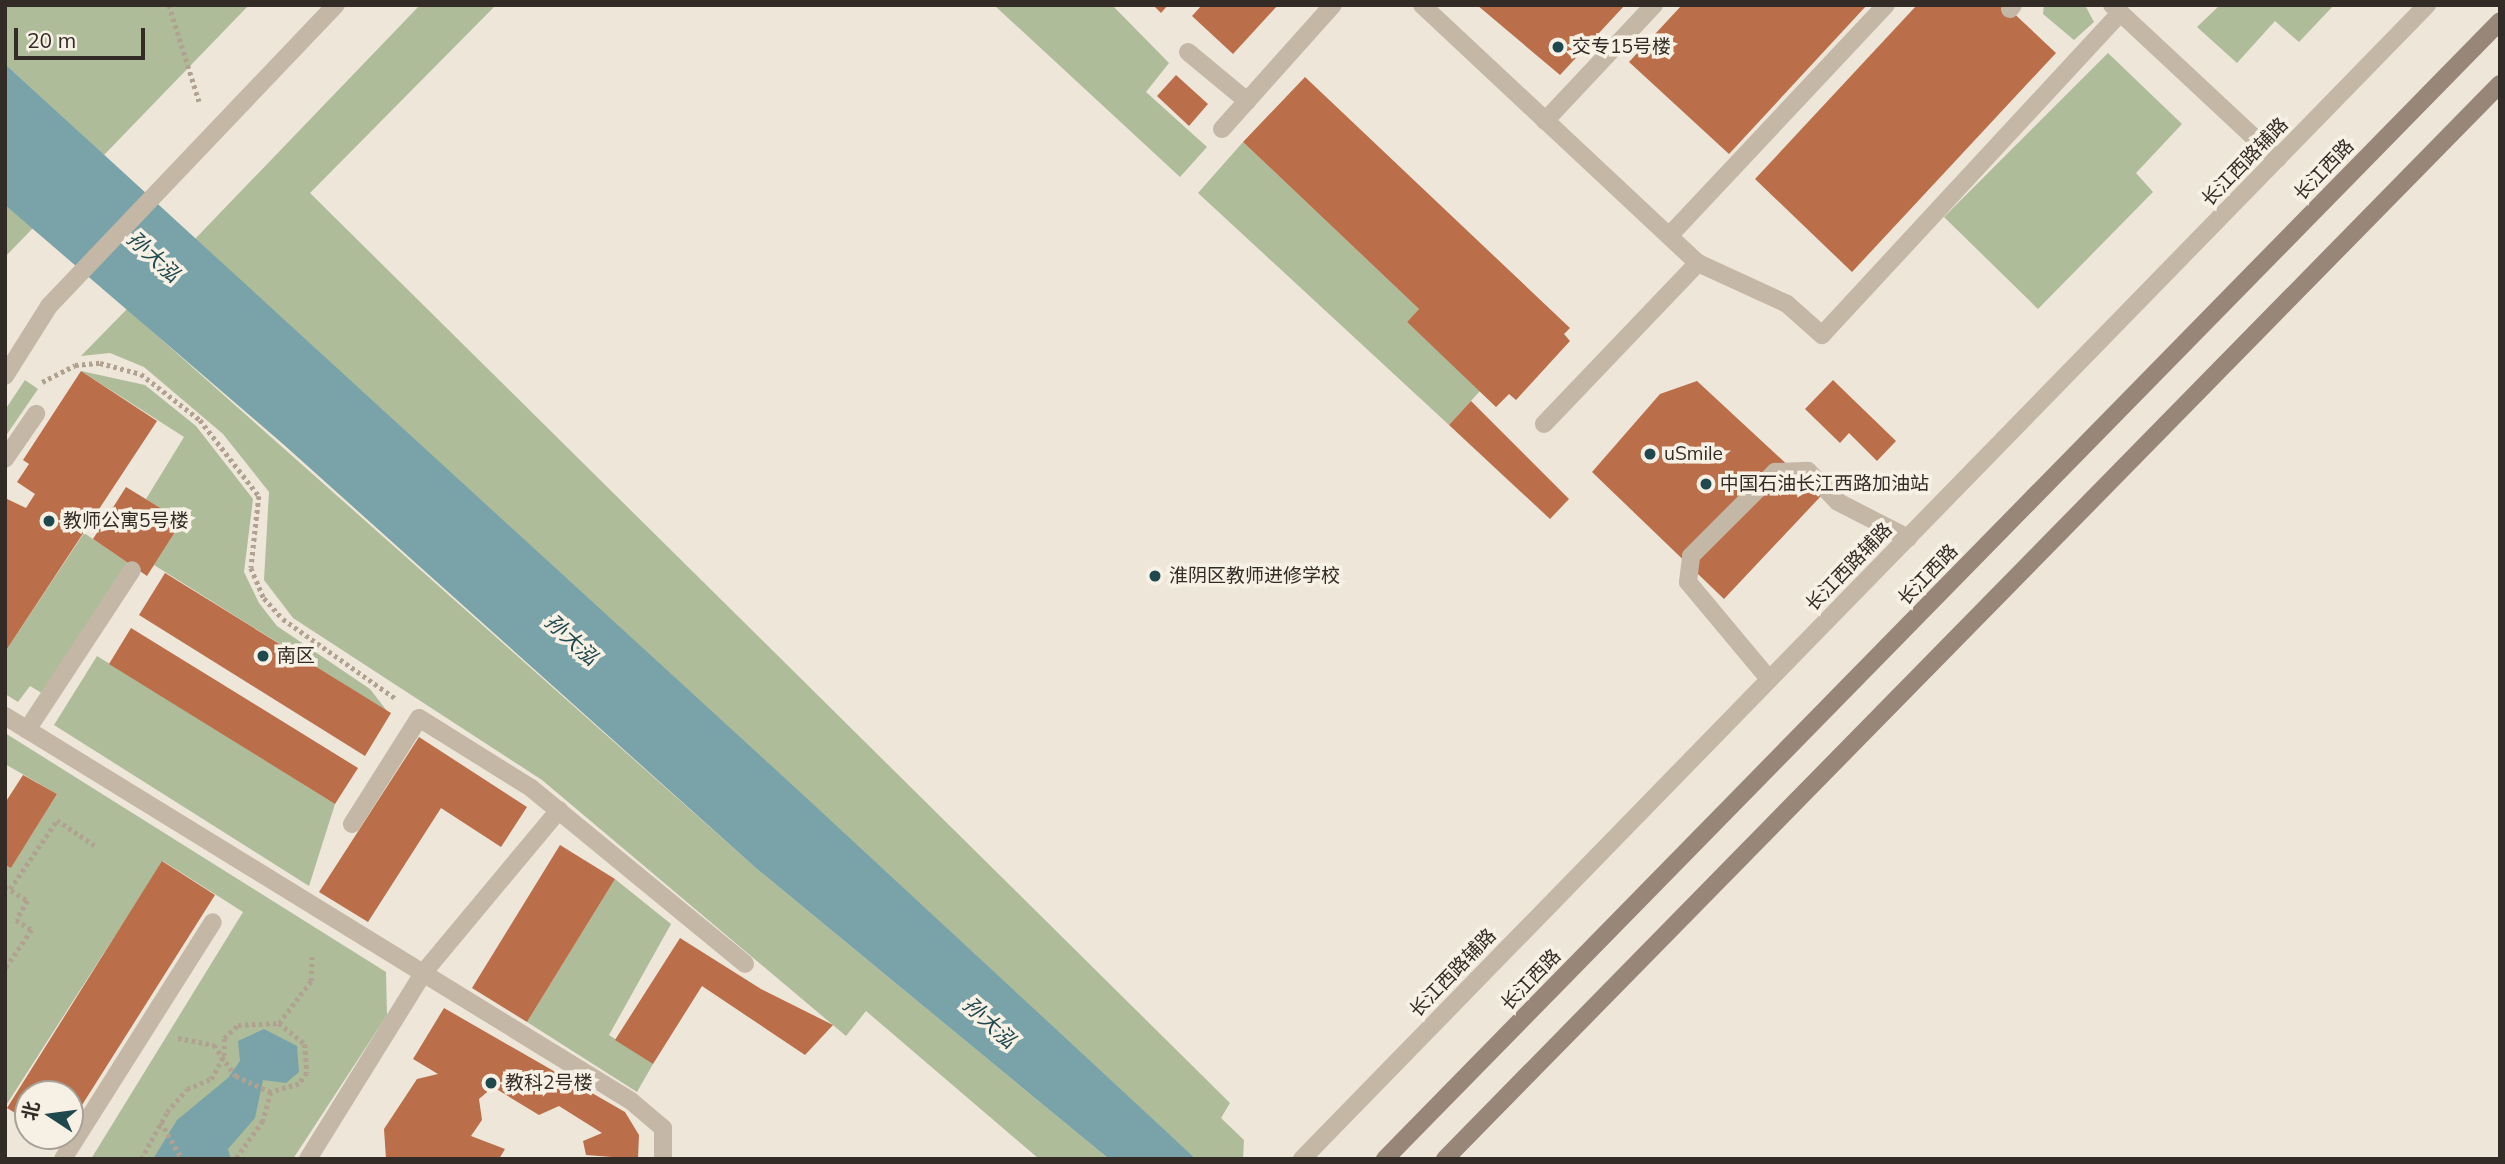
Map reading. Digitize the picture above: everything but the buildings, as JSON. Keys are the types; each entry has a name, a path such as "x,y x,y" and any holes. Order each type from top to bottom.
{"main road":[{"name":"长江西路","path":"1385,1159 2500,21"},
{"path":"1445,1159 2500,85"}],"street":[{"path":"9,370 49,306 336,5"},
{"path":"1222,130 1333,5"},
{"path":"1422,5 1698,263 1787,304 1822,335 2116,9 2277,159"},
{"path":"1545,121 1654,5"},
{"path":"1669,236 1886,5"},
{"name":"长江西路辅路","path":"1302,1159 2427,5"},
{"path":"1188,51 1247,102"},
{"path":"1544,424 1698,263"},
{"path":"5,460 36,414"},
{"path":"1769,680 1688,582 1691,556 1774,472 1808,471 1838,502 1908,538"},
{"path":"27,730 132,570"},
{"path":"5,716 424,972 655,1118 666,1142 663,1159"},
{"path":"352,824 419,718 558,810 745,964"},
{"path":"308,1159 424,972 558,810"},
{"path":"63,1159 214,922"}],"path":[{"path":"169,5 209,137"},
{"path":"9,370 37,383 75,365 100,363 141,374 200,421 259,496 251,568 264,598 283,619 419,718"},
{"path":"5,969 32,930 16,920 28,901 7,888 57,820 94,845"},
{"path":"279,1023 311,981 312,954"},
{"path":"141,1159 161,1122 187,1089 211,1079 224,1056 224,1038 238,1025 279,1023 293,1030 310,1058 299,1084 268,1091 236,1076 229,1063 224,1056 214,1045 176,1038 150,1022"},
{"path":"236,1159 263,1121 268,1091"},
{"path":"161,1122 181,1159"}],"green space":[{"path":"5,5 249,5 104,155 5,64"},
{"path":"420,5 496,5 310,193 1230,1103 1221,1118 1244,1140 1243,1159 1196,1159 195,239"},
{"path":"994,5 1112,5 1169,63 1146,92 1207,147 1180,177"},
{"path":"2044,5 2085,5 2094,22 2074,40 2043,14"},
{"path":"2220,5 2334,5 2299,42 2275,21 2237,63 2197,27"},
{"path":"2108,53 2182,124 2136,173 2153,192 2038,309 1944,217"},
{"path":"1243,142 1419,309 1407,322 1480,391 1449,425 1198,193"},
{"path":"5,205 33,228 5,257"},
{"path":"127,309 757,869 1109,1159 1039,1159 866,1011 846,1036 542,780 293,618 264,580 269,492 223,434 144,367 110,353 81,356"},
{"path":"81,371 145,385 196,426 253,499 244,572 259,603 277,626 370,689 387,711 154,565 182,521 146,499 184,437"},
{"path":"25,380 38,389 5,437 5,410"},
{"path":"84,533 128,563 45,695 30,686 18,702 5,694 5,652"},
{"path":"97,656 335,804 309,886 54,725"},
{"path":"5,733 386,972 387,1015 293,1159 91,1159 243,912 163,861 22,1080 14,1080 14,1093 5,1107 5,865 11,868 57,794 5,764"},
{"path":"615,879 671,924 609,1035 653,1064 637,1092 527,1022"}],"water":[{"name":"孙大泓","path":"5,64 800,792 1196,1159 1109,1159 757,869 283,444 5,205"},
{"path":"264,1029 297,1046 299,1072 286,1083 263,1080 255,1118 228,1149 231,1159 153,1159 177,1120 228,1078 240,1061 238,1041"}],"place":[{"name":"交专15号楼","path":"1558,47"},
{"name":"uSmile","path":"1650,454"},
{"name":"中国石油长江西路加油站","path":"1706,484"},
{"name":"教师公寓5号楼","path":"49,521"},
{"name":"淮阴区教师进修学校","path":"1155,576"},
{"name":"南区","path":"263,656"},
{"name":"教科2号楼","path":"491,1083"}]}
